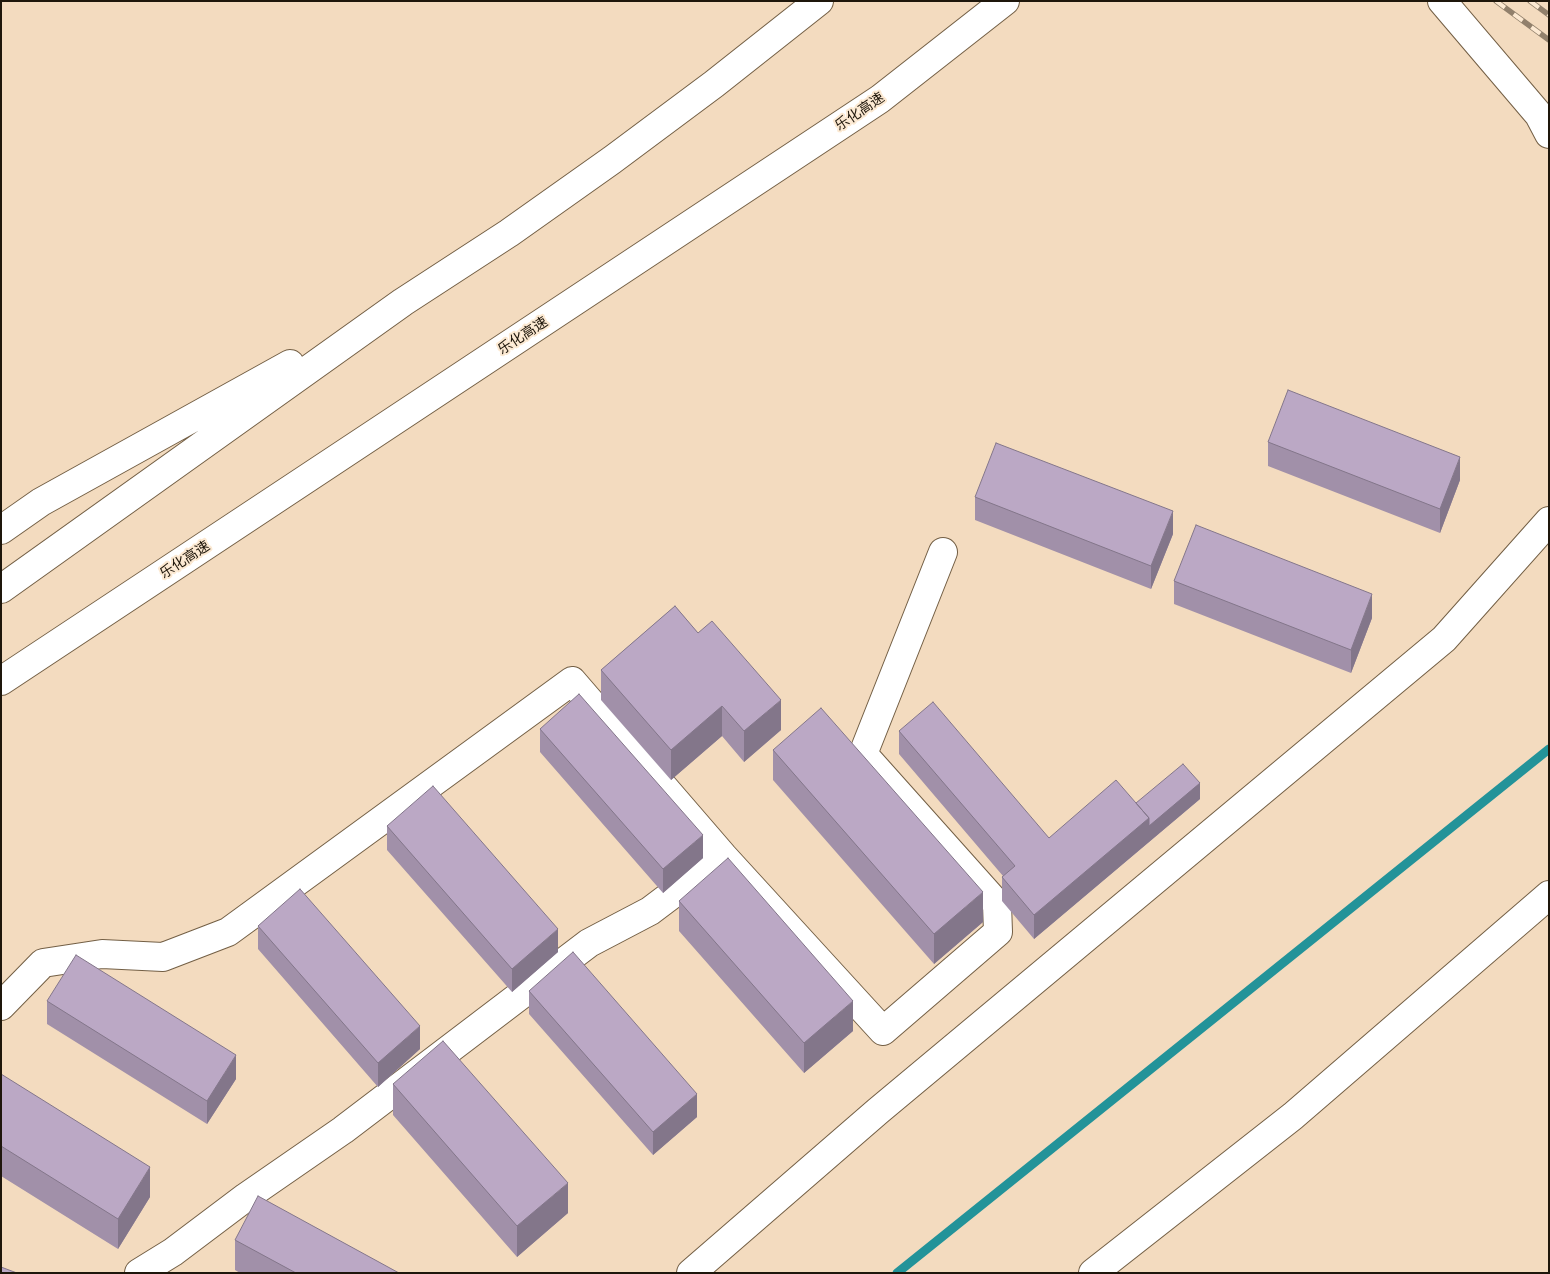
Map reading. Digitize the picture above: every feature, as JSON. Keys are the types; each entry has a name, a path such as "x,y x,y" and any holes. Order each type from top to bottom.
{"main road":[{"path":"1,589 403,302 509,233 612,160 714,84 819,1"},
{"name":"乐化高速","path":"33,660 880,99 1005,1"},
{"path":"1442,1 1539,115 1549,134"},
{"path":"1,530 41,502 403,302"},
{"path":"691,1273 878,1111 1444,639 1549,521"},
{"path":"1,1006 43,963 102,954 163,958 228,932 572,681 723,856 883,1032 998,932 997,904 863,754 943,552"},
{"path":"1,681 33,660"},
{"path":"1,692 33,660"},
{"path":"139,1273 174,1252 246,1197 343,1130 589,943 650,912 723,856"},
{"path":"1093,1273 1293,1116 1549,895"}],"building":[{"path":"1288,390 1460,457 1440,509 1268,442"},
{"path":"996,443 1173,511 1151,566 975,497"},
{"path":"1196,525 1372,594 1351,650 1174,581"},
{"path":"675,606 698,633 712,621 781,700 744,731 722,706 671,750 601,670"},
{"path":"579,694 703,835 663,869 540,729"},
{"path":"933,702 1049,838 1116,780 1149,818 1034,915 1002,877 1015,866 899,731"},
{"path":"821,708 983,892 934,934 773,750"},
{"path":"1183,764 1200,783 1149,826 1149,818 1136,803"},
{"path":"433,786 558,929 512,969 387,826"},
{"path":"728,858 853,1001 804,1043 679,901"},
{"path":"300,889 420,1026 378,1063 258,926"},
{"path":"573,952 697,1094 653,1132 529,991"},
{"path":"76,955 236,1055 207,1101 47,1001"},
{"path":"443,1041 568,1183 517,1226 393,1084"},
{"path":"1,1074 150,1167 118,1219 1,1146"},
{"path":"258,1196 399,1273 296,1273 235,1240"},
{"path":"1,1267 17,1273 1,1273"}],"waterway":[{"path":"897,1273 1549,749"}],"railway":[{"path":"1496,1 1549,40"},
{"path":"1530,1 1549,15"}]}
